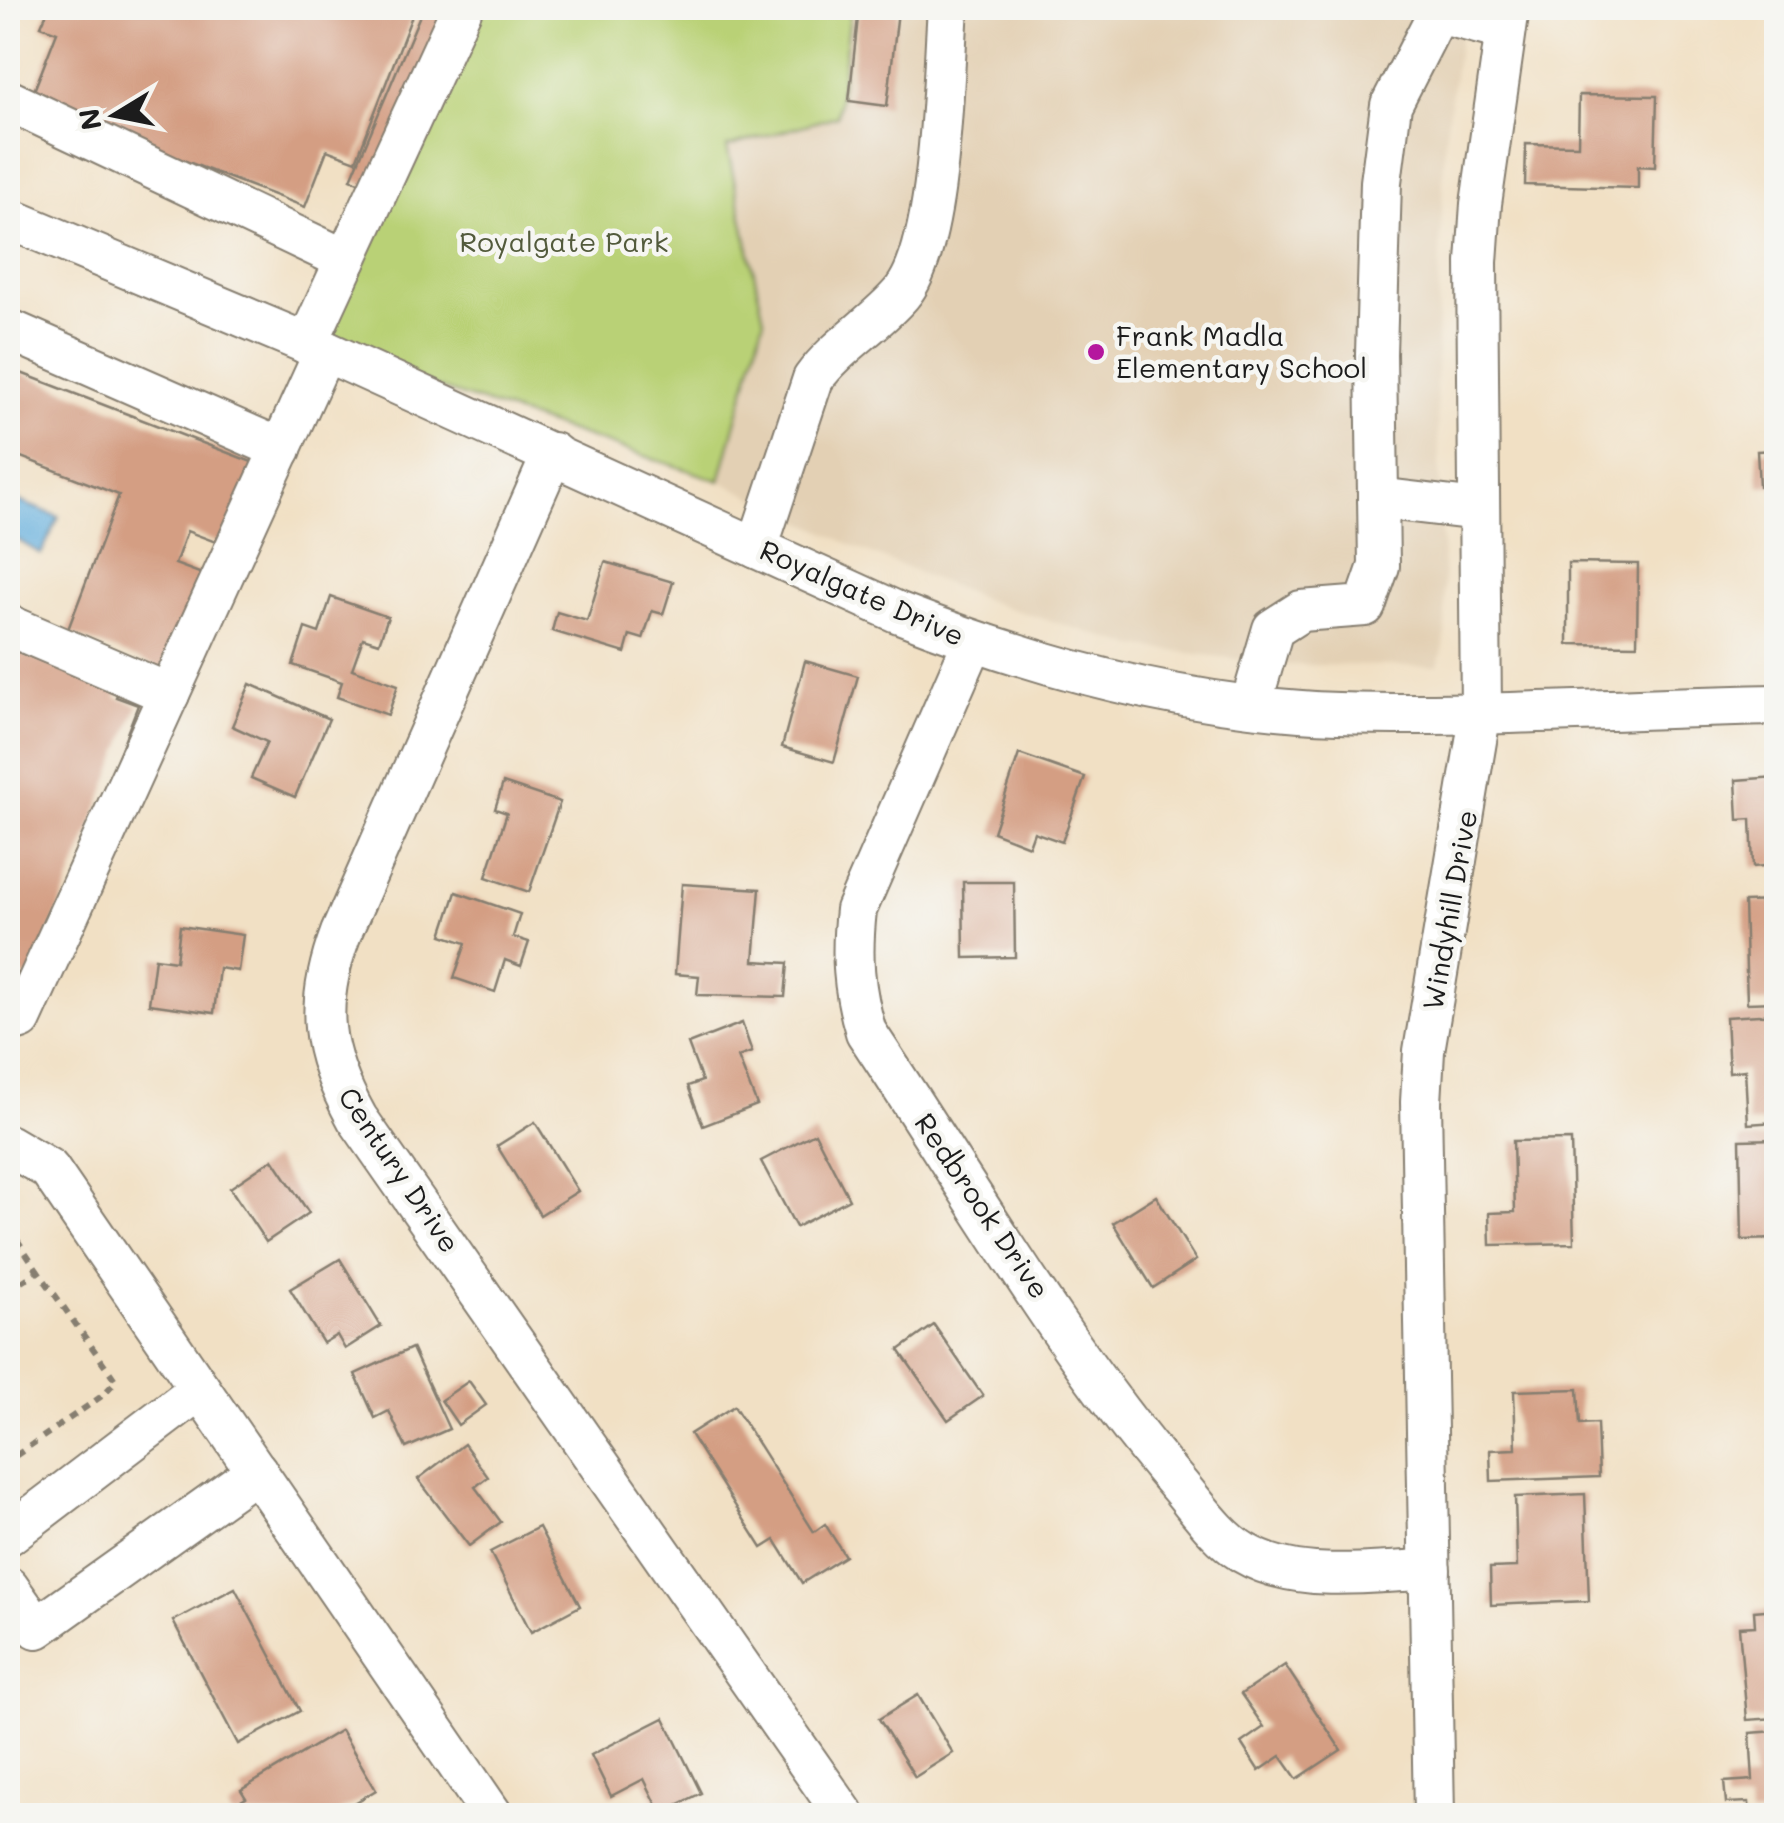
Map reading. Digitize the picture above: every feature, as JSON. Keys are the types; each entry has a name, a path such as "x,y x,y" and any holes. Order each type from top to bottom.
{"street":[{"path":"8,1023 22,1019 280,449 346,260 462,8"},
{"path":"757,548 813,379 829,358 901,294 914,274 927,234 948,8"},
{"path":"1251,704 1273,629 1301,611 1365,606 1379,566 1376,354 1390,106 1437,10 1506,19"},
{"name":"Windyhill Drive","path":"1434,1816 1422,1085 1481,712 1478,243 1506,19"},
{"path":"8,100 346,260"},
{"name":"Royalgate Drive","path":"8,218 316,348 973,642 1158,690 1336,713 1776,705"},
{"path":"8,329 280,449"},
{"name":"Century Drive","path":"553,453 342,934 322,1002 324,1032 340,1087 357,1118 845,1816"},
{"path":"1378,498 1478,510"},
{"path":"8,624 168,694"},
{"name":"Redbrook Drive","path":"973,642 856,910 850,956 854,995 866,1032 1072,1342 1149,1450 1218,1531 1243,1552 1284,1570 1430,1570"},
{"path":"8,1145 49,1169 494,1816"},
{"path":"8,1535 200,1389"},
{"path":"8,1587 37,1628 257,1471"}],"path":[{"path":"8,1226 116,1381 102,1396 8,1461"},
{"path":"8,1291 38,1271"}],"shaded area":[{"name":"Frank Madla Elementary School","path":"851,8 1464,8 1445,138 1439,276 1436,385 1446,634 1438,666 1285,665 1134,646 1001,606 857,548 720,481 764,319 726,147 836,116"}],"green space":[{"name":"Royalgate Park","path":"481,8 851,8 837,116 727,147 764,319 720,481 315,347"}],"water":[{"path":"8,497 59,517 41,554 8,534"}],"building":[{"path":"49,8 415,8 356,161 327,150 305,207 30,101 57,32 41,26"},
{"path":"423,8 453,8 377,190 351,179"},
{"path":"859,8 898,11 887,106 849,101"},
{"path":"1579,95 1657,96 1655,167 1638,166 1638,188 1525,185 1526,144 1578,145"},
{"path":"8,368 257,464 226,546 187,531 175,564 202,574 166,670 67,632 119,495 8,452"},
{"path":"1776,450 1776,485 1759,486 1757,451"},
{"path":"605,562 673,582 663,614 652,611 643,639 630,635 625,653 552,631 557,612 587,621"},
{"path":"1568,563 1638,564 1637,645 1568,644"},
{"path":"331,597 388,617 379,643 363,638 352,669 398,685 388,715 337,697 342,682 293,665 305,628 319,633"},
{"path":"8,648 118,692 116,697 138,705 32,979 8,970"},
{"path":"805,661 858,676 834,762 782,747"},
{"path":"250,684 329,719 295,797 251,778 267,742 232,726"},
{"path":"1019,754 1085,777 1062,842 1034,832 1029,846 993,832"},
{"path":"1776,777 1776,865 1753,867 1751,819 1738,820 1736,780"},
{"path":"503,783 560,802 529,892 486,877 507,813 495,809"},
{"path":"963,882 1014,882 1015,957 964,958"},
{"path":"682,884 760,889 754,961 788,963 785,997 697,995 699,976 675,974"},
{"path":"456,892 520,914 513,937 529,942 521,966 505,960 495,992 454,978 466,943 442,935"},
{"path":"1776,901 1776,1002 1747,1003 1744,902"},
{"path":"180,926 243,935 238,971 219,968 214,1013 149,1004 155,958 176,961"},
{"path":"1776,1014 1776,1122 1748,1124 1745,1070 1729,1072 1726,1017"},
{"path":"742,1023 752,1052 738,1057 757,1105 703,1126 688,1086 702,1081 688,1044"},
{"path":"535,1122 578,1191 540,1215 497,1146"},
{"path":"815,1133 849,1199 796,1227 761,1161"},
{"path":"1776,1139 1776,1239 1742,1240 1740,1140"},
{"path":"1571,1140 1574,1243 1490,1245 1489,1213 1515,1212 1513,1141"},
{"path":"273,1159 309,1213 266,1242 230,1188"},
{"path":"1156,1196 1196,1260 1153,1288 1113,1223"},
{"path":"340,1259 381,1326 345,1349 337,1335 323,1343 290,1289"},
{"path":"934,1325 983,1396 948,1420 899,1350"},
{"path":"412,1348 449,1429 406,1448 389,1411 375,1418 355,1374"},
{"path":"469,1381 486,1405 458,1425 441,1400"},
{"path":"1578,1389 1580,1424 1597,1423 1599,1477 1491,1481 1490,1450 1516,1449 1514,1391"},
{"path":"734,1406 814,1532 825,1524 845,1556 802,1583 775,1540 762,1548 690,1434"},
{"path":"464,1444 488,1477 475,1487 501,1522 469,1546 418,1479"},
{"path":"1585,1494 1589,1601 1491,1605 1490,1568 1517,1567 1515,1497"},
{"path":"539,1527 580,1606 531,1632 490,1552"},
{"path":"235,1588 300,1711 238,1744 173,1621"},
{"path":"1776,1609 1776,1718 1747,1720 1739,1627 1755,1626 1754,1611"},
{"path":"1285,1665 1341,1750 1297,1779 1281,1756 1259,1771 1241,1743 1264,1727 1241,1694"},
{"path":"918,1695 953,1753 915,1777 879,1719"},
{"path":"664,1718 701,1793 661,1813 644,1779 611,1796 591,1755"},
{"path":"341,1730 376,1790 333,1816 232,1816 228,1808 246,1798 241,1790"},
{"path":"1776,1731 1776,1816 1750,1816 1749,1802 1726,1803 1724,1782 1753,1780 1750,1733"}],"place":[{"name":"Frank Madla Elementary School","path":"1096,352"}]}
